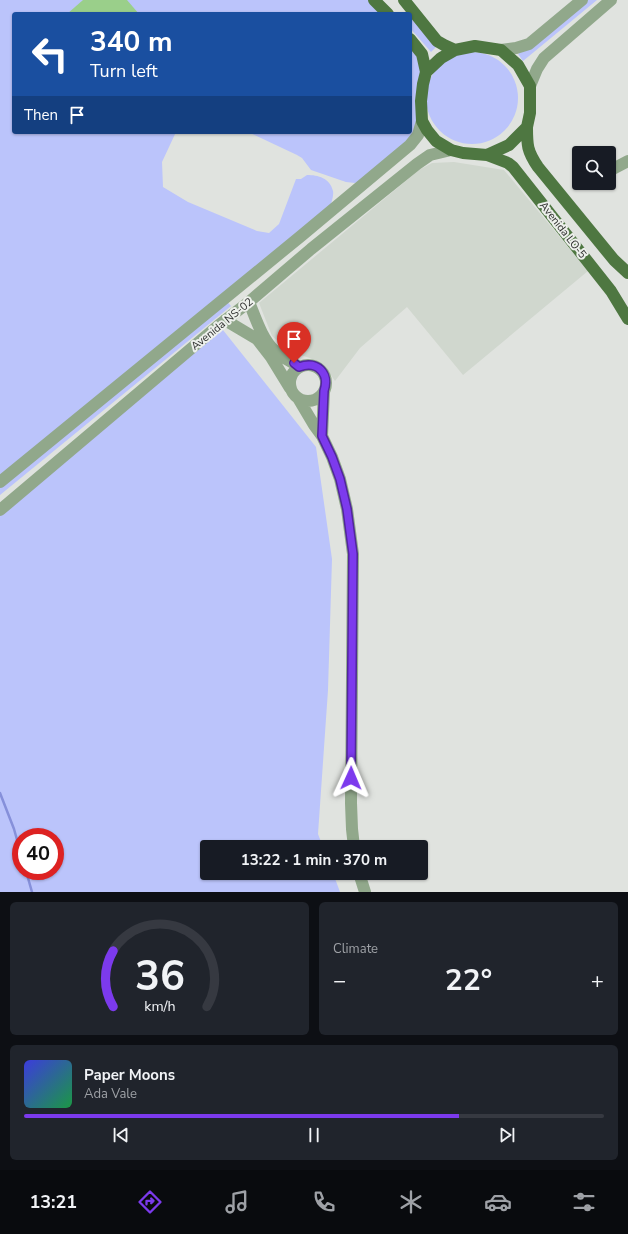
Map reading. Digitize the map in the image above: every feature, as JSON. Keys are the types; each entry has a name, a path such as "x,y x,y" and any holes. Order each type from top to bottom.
{"main road":[{"path":"374,0 386,12"},
{"path":"404,0 437,40 455,50"},
{"path":"412,42 422,54 426,72 421,101 422,121 436,141 451,150 463,153 487,154 509,145 527,127 530,113 530,86 518,65 501,50 475,46 455,50 441,58 426,72"},
{"name":"Avenida LO-5","path":"527,127 527,147 530,157 614,260 628,273"},
{"name":"Avenida LO-5","path":"487,154 508,163 513,167 611,291 628,320"}],"street":[{"path":"501,50 516,48 528,44 582,0"},
{"path":"530,86 537,69 544,58 611,0"},
{"name":"Avenida NS-02","path":"0,482 410,145 418,135 422,121"},
{"name":"Avenida NS-02","path":"0,510 225,320 417,164 430,155 451,150"},
{"path":"616,167 628,161"},
{"path":"249,302 262,333 268,343 277,353 299,367"},
{"path":"225,320 257,339 271,357 293,394 298,398 305,401 313,400 319,397 324,391"},
{"path":"290,388 292,374 299,367 310,364 316,366 324,374 326,386 324,391 322,436"},
{"path":"298,398 322,436 340,479 347,509 353,554 350,803 353,840"},
{"path":"361,880 365,892"}],"shaded area":[{"path":"0,0 371,0 383,12 12,12 12,134 175,134 162,162 163,187 188,202 257,231 269,233 279,224 296,179 301,179 307,175 323,178 329,183 333,191 333,197 330,208 223,297 231,306 0,495"},
{"path":"586,0 597,0 523,61 518,54"},
{"path":"412,18 436,47 431,52 412,30"},
{"path":"412,46 424,72 416,133 367,179 355,183 346,182 311,170 302,158 252,134 412,134"},
{"path":"472,52 490,55 505,65 515,80 518,98 515,116 505,131 490,141 472,144 454,141 439,131 429,116 426,98 429,80 439,65 454,55"},
{"path":"454,162 504,170 588,271 463,375 407,307 360,348 335,381 325,366 287,349 272,336 259,303 419,170 432,163"},
{"path":"219,325 316,447 332,559 328,690 318,834 320,840 200,840 200,880 336,880 340,892 0,892 0,510"}],"building":[{"path":"83,0 127,0 137,12 69,12"}],"waterway":[{"path":"0,793 14,828"},
{"path":"29,880 32,892"}],"route":[{"path":"294,363 299,367 310,364 316,366 324,374 326,386 324,391 322,436 340,479 347,509 353,554 351,778"}]}
